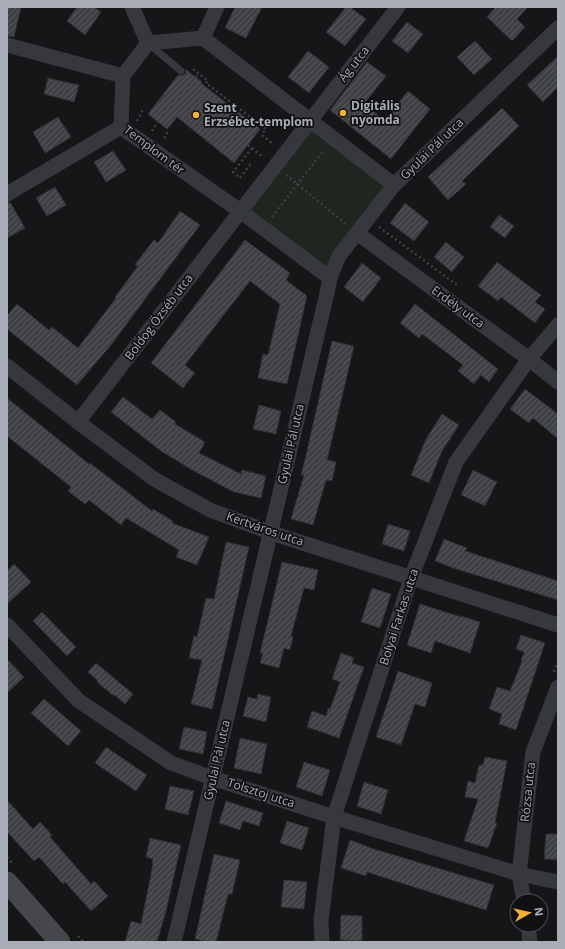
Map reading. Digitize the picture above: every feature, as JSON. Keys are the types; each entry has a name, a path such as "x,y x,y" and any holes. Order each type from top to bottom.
{"street":[{"path":"132,7 148,43"},
{"path":"203,38 217,7"},
{"name":"Ág utca","path":"309,121 398,7"},
{"name":"Gyulai Pál utca","path":"174,942 330,278 339,256 394,185 558,28"},
{"path":"7,45 123,76 148,43 203,38 394,185"},
{"name":"Templom tér","path":"123,76 121,127 240,211 330,278"},
{"path":"240,211 309,121"},
{"path":"7,194 121,127"},
{"name":"Boldog Özséb utca","path":"78,422 240,211"},
{"name":"Erdély utca","path":"357,233 529,359 558,382"},
{"name":"Bolyai Farkas utca","path":"322,942 321,920 334,817 411,578 456,462 529,359 558,325"},
{"name":"Kertváros utca","path":"7,366 154,479 210,510 270,532 558,625"},
{"name":"Tolsztoj utca","path":"7,625 79,700 171,763 212,778 334,817 519,874 558,882"},
{"name":"Rózsa utca","path":"523,893 519,874 533,752 558,687"},
{"path":"7,882 60,942"}],"lane":[{"path":"148,43 181,71"}],"path":[{"path":"196,77 198,74 208,81 206,83 266,129 262,135 285,153"},
{"path":"264,229 332,138"},
{"path":"248,145 357,233"},
{"path":"252,148 233,172 240,178 252,162"}],"shaded area":[{"path":"309,121 394,185 330,278 240,211"}],"building":[{"path":"7,7 21,7 14,37 7,36"},
{"path":"77,7 94,7 101,12 85,35 67,21"},
{"path":"235,7 262,7 246,38 225,28"},
{"path":"346,7 350,7 366,19 345,46 326,32"},
{"path":"496,7 528,7 517,19 525,27 512,41 487,17"},
{"path":"407,22 423,34 408,53 392,41"},
{"path":"475,41 492,59 474,75 457,57"},
{"path":"308,51 329,67 309,93 288,77"},
{"path":"558,56 558,87 543,102 527,85"},
{"path":"367,62 386,76 364,104 384,120 408,91 430,109 391,159 330,110"},
{"name":"Szent Erzsébet-templom","path":"185,69 260,129 234,163 177,117 167,129 148,114 178,75 181,76 185,74"},
{"path":"48,78 79,85 74,102 44,94"},
{"path":"502,108 519,126 462,181 466,184 448,200 428,177"},
{"path":"58,117 71,137 45,153 33,132"},
{"path":"113,151 126,170 106,182 94,162"},
{"path":"55,187 66,205 47,216 36,198"},
{"path":"10,202 25,228 7,238 7,203"},
{"path":"405,203 429,222 414,241 390,223"},
{"path":"180,211 200,225 111,345 77,385 7,329 7,316 17,304 49,330 52,327 78,348 138,266 135,264 154,240 158,243"},
{"path":"499,215 514,226 505,238 490,227"},
{"path":"245,240 290,273 286,280 307,296 287,384 258,378 263,354 268,355 280,304 250,281 185,365 195,373 183,388 151,363"},
{"path":"446,242 464,257 452,272 434,257"},
{"path":"497,262 541,295 535,302 545,309 535,323 501,297 498,301 478,286"},
{"path":"362,263 381,278 363,302 344,287"},
{"path":"415,304 498,369 489,382 481,375 474,384 458,371 463,365 422,334 419,338 400,323"},
{"path":"332,341 354,346 327,460 336,462 332,481 326,480 313,525 291,519 304,475 301,475"},
{"path":"525,389 558,414 558,439 533,418 529,423 510,409"},
{"path":"123,397 152,419 160,410 176,422 175,424 205,442 199,453 241,474 242,470 266,476 261,498 234,492 194,471 161,451 111,412"},
{"path":"7,398 89,464 90,463 152,511 153,509 173,521 172,523 209,537 197,565 176,557 179,550 126,518 121,525 89,500 85,504 68,491 71,487 7,436"},
{"path":"259,405 281,411 276,434 253,429"},
{"path":"442,414 459,425 442,451 429,483 411,475 426,439"},
{"path":"473,470 497,482 485,506 461,495"},
{"path":"388,524 410,531 404,551 382,544"},
{"path":"444,539 467,548 465,551 558,581 558,600 456,569 435,561"},
{"path":"226,542 249,547 212,709 191,704 202,660 189,658 194,636 197,637 206,598 214,599"},
{"path":"282,562 318,570 314,590 304,588 291,636 293,637 290,650 284,648 279,668 260,663 263,653 260,653"},
{"path":"14,564 31,582 7,604 7,571"},
{"path":"372,588 391,594 380,628 361,622"},
{"path":"420,604 480,622 470,653 435,641 431,653 407,645"},
{"path":"42,612 76,647 67,656 33,621"},
{"path":"521,635 545,643 516,730 499,724 502,714 489,709 497,687 510,691 524,652 516,649"},
{"path":"341,653 354,658 352,663 364,667 339,738 307,727 312,711 326,716 328,708 330,709 340,682 332,679"},
{"path":"7,659 24,677 7,693"},
{"path":"96,663 133,694 125,704 97,682 98,681 88,672"},
{"path":"398,671 432,683 425,707 415,704 401,745 376,737"},
{"path":"258,694 271,697 266,722 243,716 248,697 257,699"},
{"path":"44,699 81,731 68,746 31,713"},
{"path":"184,727 207,732 203,754 179,749"},
{"path":"240,738 267,744 261,774 234,768"},
{"path":"106,747 147,775 136,791 95,763"},
{"path":"485,757 507,761 495,823 497,823 488,848 464,841 478,799 465,797 468,781 475,783 479,765 483,765"},
{"path":"304,762 330,770 322,796 296,787"},
{"path":"364,782 388,790 381,814 357,806"},
{"path":"170,786 194,791 188,815 165,809"},
{"path":"7,800 33,829 40,822 52,835 50,837 91,884 94,881 108,896 91,911 65,882 63,884 39,857 34,861 7,832"},
{"path":"226,801 263,813 259,826 243,821 240,830 219,823"},
{"path":"287,821 309,828 302,850 280,843"},
{"path":"546,834 558,834 558,860 544,859"},
{"path":"150,838 181,845 166,911 157,942 125,942 131,921 141,924 153,864 153,859 146,857"},
{"path":"350,840 374,849 494,885 486,910 367,872 366,876 341,868"},
{"path":"214,854 240,860 232,894 228,894 216,942 209,942 195,939"},
{"path":"284,880 307,882 304,909 281,907"},
{"path":"341,915 362,916 362,941 340,940"}],"place":[{"name":"Digitális nyomda","path":"343,113"},
{"name":"Szent Erzsébet-templom","path":"196,115"}]}
